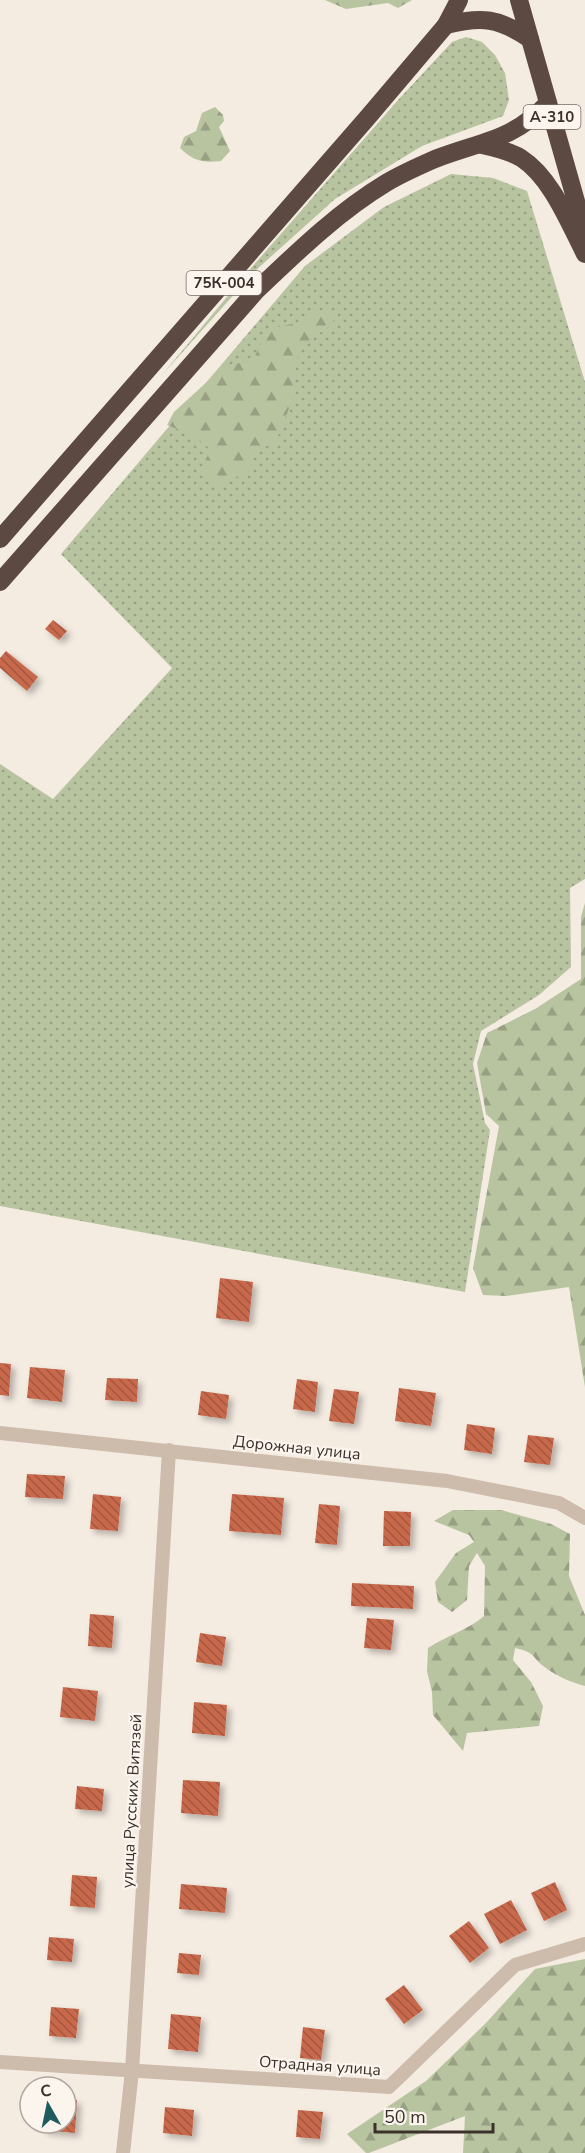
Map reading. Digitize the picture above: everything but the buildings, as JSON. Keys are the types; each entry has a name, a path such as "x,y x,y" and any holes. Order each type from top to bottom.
{"highway":[{"name":"75К-004","path":"0,539 446,25 459,0"},
{"name":"А-310","path":"519,0 585,233"},
{"path":"446,25 472,19 495,21 513,27 530,39"},
{"name":"75К-004","path":"0,582 256,291 301,247 346,211 387,183 436,159 482,145 520,128 548,103"},
{"path":"482,145 506,150 523,160 543,178 585,254"}],"street":[{"name":"Дорожная улица","path":"0,1433 447,1481 559,1503 585,1518"},
{"name":"улица Русских Витязей","path":"123,2153 132,2071 169,1450"},
{"name":"Отрадная улица","path":"0,2062 390,2087 515,1965 585,1944"}],"green space":[{"path":"325,0 412,0 398,8 388,3 346,9"},
{"path":"466,37 482,42 495,55 505,73 509,100 503,116 422,146 335,199 255,271 162,375 251,268 399,99 452,42"},
{"path":"215,107 223,115 224,121 219,127 230,151 221,161 209,162 189,156 180,148 184,137 196,131 202,113"},
{"path":"451,174 493,178 527,191 585,382 585,879 570,888 571,967 539,995 481,1031 473,1064 485,1123 490,1130 465,1292 0,1206 0,764 53,799 172,668 61,554 305,266 384,207"},
{"path":"330,307 334,323 304,344 295,363 295,393 275,444 257,448 248,471 216,488 201,474 210,449 193,435 167,425 174,412 221,369 254,358 268,329 306,321 311,314"},
{"path":"585,903 585,1387 569,1287 506,1296 483,1295 473,1268 499,1126 486,1114 477,1063 487,1033 535,1009 581,979 581,917"},
{"path":"453,1510 501,1510 551,1524 570,1534 569,1576 585,1615 585,1686 555,1674 531,1654 515,1648 513,1660 531,1682 543,1706 539,1726 467,1733 463,1751 433,1715 432,1692 427,1671 428,1648 484,1616 485,1566 477,1553 469,1566 467,1600 452,1612 438,1602 435,1582 456,1553 474,1542 469,1535 434,1521"},
{"path":"585,1959 585,2153 463,2153 465,2116 369,2153 366,2153 347,2134 426,2081 486,2023 535,1969"}]}
